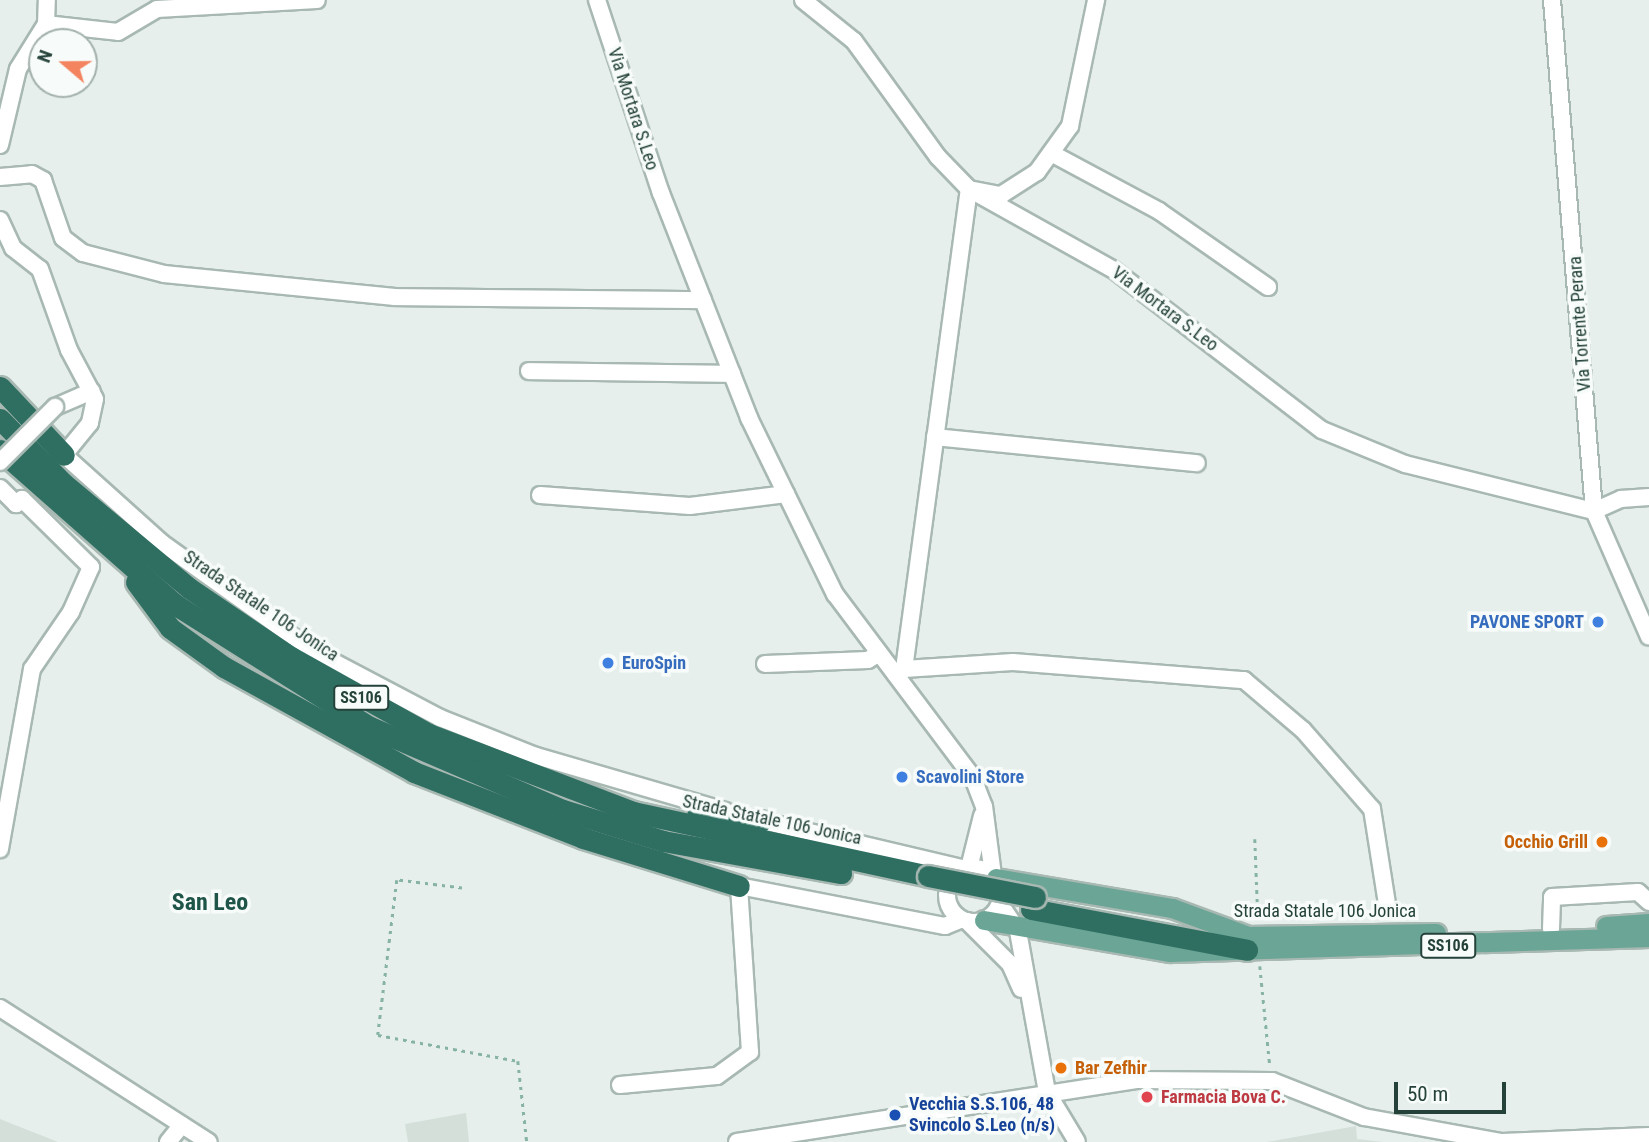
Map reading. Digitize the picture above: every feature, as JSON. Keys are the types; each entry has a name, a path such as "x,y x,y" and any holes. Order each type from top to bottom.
{"highway":[{"path":"0,387 65,455"},
{"name":"Strada Statale 106 Jonica","path":"0,419 137,547 291,657 429,734 633,812 926,882"},
{"name":"Strada Statale 106 Jonica","path":"0,450 123,563 279,675 474,775 663,841 926,882 1253,943"},
{"path":"123,563 170,628 265,694 330,728 501,808 738,886"},
{"path":"633,812 761,821"}],"main road":[{"path":"995,877 1172,908 1253,943"},
{"path":"971,920 1018,931 1170,952 1253,943"},
{"name":"Strada Statale 106 Jonica","path":"1253,943 1649,923"},
{"name":"Strada Statale 106 Jonica","path":"1253,943 1649,937"}],"street":[{"path":"0,145 18,69 46,24 47,0"},
{"path":"46,24 118,32 157,9 317,0"},
{"name":"Via Mortara S.Leo","path":"597,0 703,300 732,374 786,494 835,594 879,653 900,672 965,768 984,806 995,877"},
{"name":"Via Mortara S.Leo","path":"803,0 854,41 938,158 969,189 1114,270 1322,430 1405,464 1594,511"},
{"path":"1096,0 1070,127 1037,172 1001,195 969,189 900,672 1013,662 1244,680 1303,730 1372,809 1388,910"},
{"name":"Via Torrente Perara","path":"1552,0 1594,511 1649,637"},
{"path":"1051,153 1158,211 1268,286"},
{"path":"0,177 32,174 43,180 63,238 83,253 164,274 395,297 703,300"},
{"path":"0,220 13,248 40,269 69,350 92,391 90,423 65,455 217,587 386,691 536,757 761,821 967,868 995,877 1000,904 1018,931 1029,1008 1047,1092 1077,1142"},
{"path":"529,371 732,374"},
{"path":"0,462 55,407 92,391"},
{"path":"935,437 1197,463"},
{"path":"0,488 16,504 22,499 91,567 71,612 32,669 0,849"},
{"path":"541,495 690,506 786,494"},
{"path":"1594,511 1621,499 1649,497"},
{"path":"765,664 868,660 879,653"},
{"path":"984,806 967,868 947,893 1010,964 1029,1008"},
{"path":"620,1085 717,1076 750,1052 738,886 945,926 971,920 1000,904"},
{"path":"1551,929 1552,897 1638,892 1649,902"},
{"path":"0,1007 209,1142"},
{"path":"737,1142 1136,1080 1272,1081 1364,1117 1423,1130 1502,1142 1649,1136"},
{"path":"168,1142 182,1125"}],"path":[{"path":"1255,839 1253,943 1272,1081"},
{"path":"462,888 397,880 378,1035 518,1061 527,1142"}],"shaded area":[{"path":"466,1113 469,1142 408,1142 405,1124"},
{"path":"0,1119 58,1142 0,1142"},
{"path":"1356,1126 1357,1139 1384,1142 1267,1142"}],"place":[{"name":"PAVONE SPORT","path":"1598,622"},
{"name":"EuroSpin","path":"608,663"},
{"name":"Scavolini Store","path":"902,777"},
{"name":"Occhio Grill","path":"1602,842"},
{"name":"Bar Zefhir","path":"1061,1068"},
{"name":"Farmacia Bova C.","path":"1147,1097"},
{"name":"Vecchia S.S.106, 48 Svincolo S.Leo (n/s)","path":"895,1115"}],"district":[{"name":"San Leo","path":"210,903"}]}
